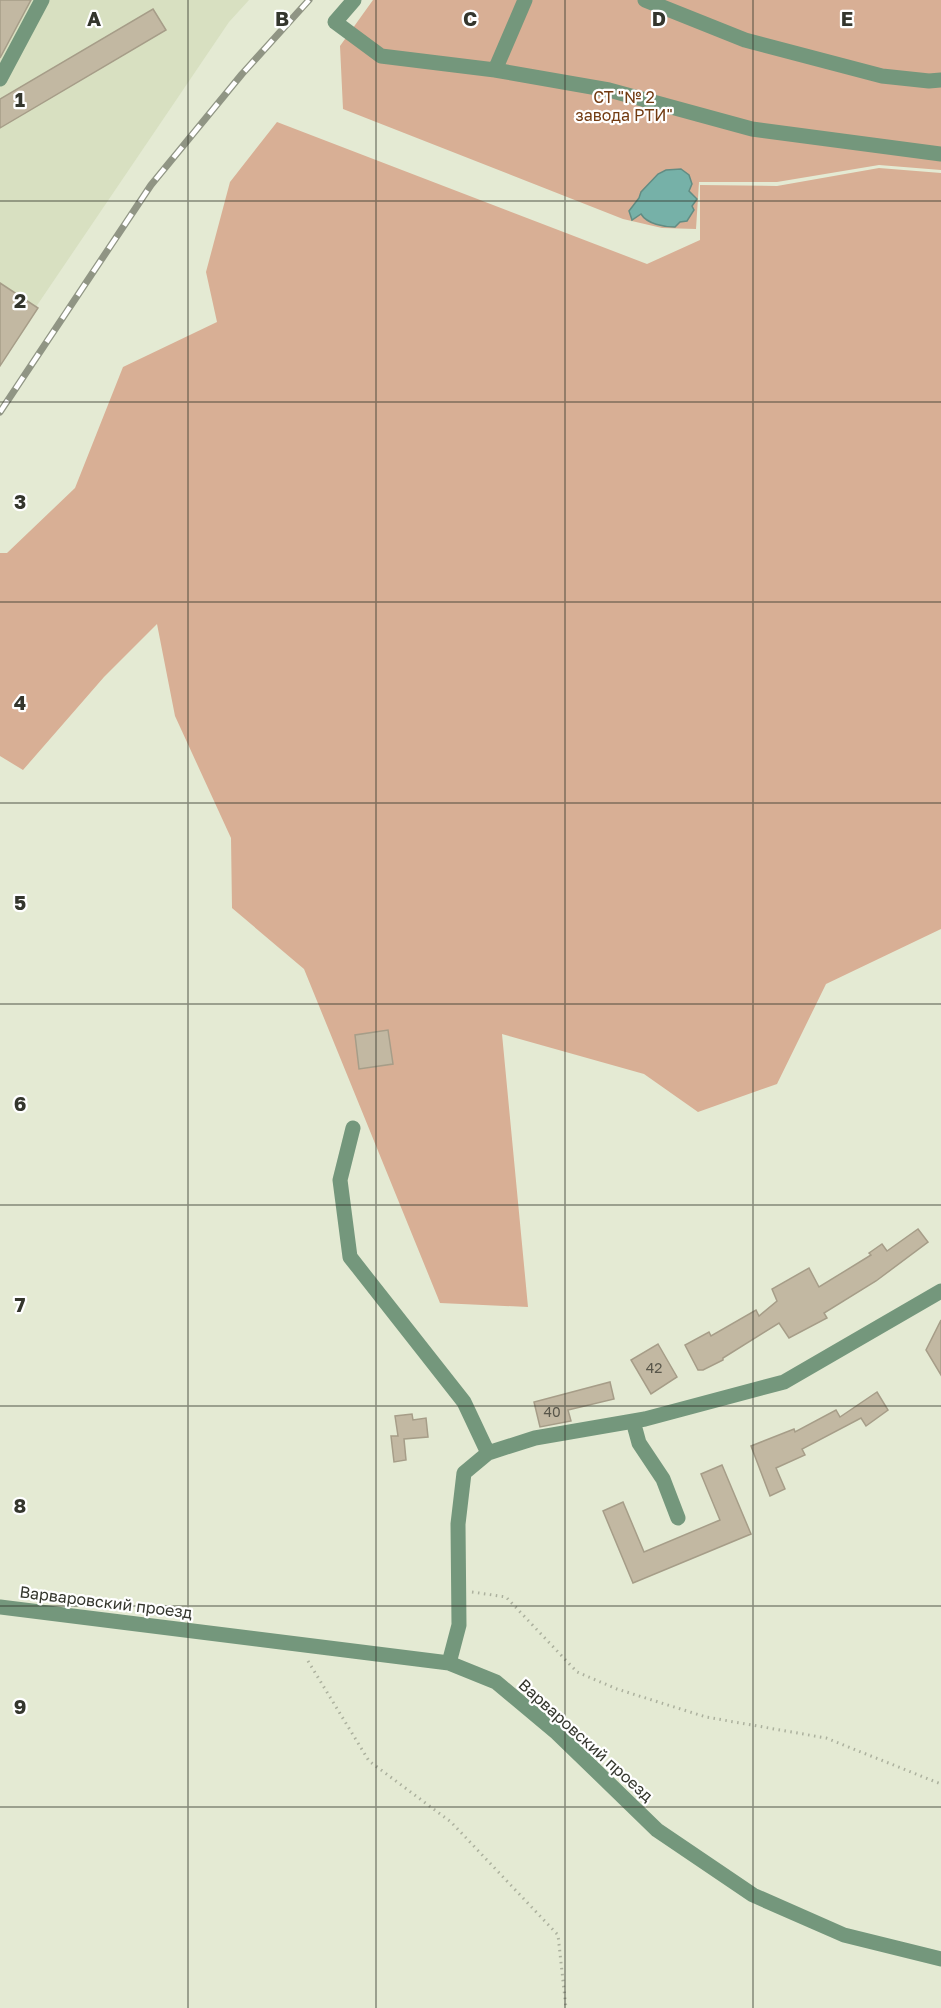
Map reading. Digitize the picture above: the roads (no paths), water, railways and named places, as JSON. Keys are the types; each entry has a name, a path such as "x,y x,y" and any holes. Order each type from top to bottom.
{"street":[{"path":"0,79 42,0"},
{"path":"354,0 335,22 381,56 495,70 609,90 752,129 941,154"},
{"path":"495,70 525,0"},
{"path":"645,0 757,43 882,76 929,81 941,80"},
{"path":"353,1128 340,1180 350,1257 464,1402 488,1454"},
{"path":"449,1663 459,1625 458,1524 465,1473 488,1454 535,1438 633,1421 784,1382 941,1291"},
{"path":"633,1421 639,1443 663,1479 678,1518"},
{"name":"Варваровский проезд","path":"0,1607 449,1663 496,1682 557,1733 657,1830 753,1895 844,1935 941,1959"}],"water":[{"path":"681,169 689,175 692,184 689,191 697,199 692,206 694,210 687,221 680,222 675,227 651,223 641,214 632,220 629,211 641,192 658,174 666,170"}],"railway":[{"path":"0,412 151,185 242,74 309,0"}],"park label":[{"name":"СТ \"№ 2 завода РТИ\"","path":"624,106"}]}
